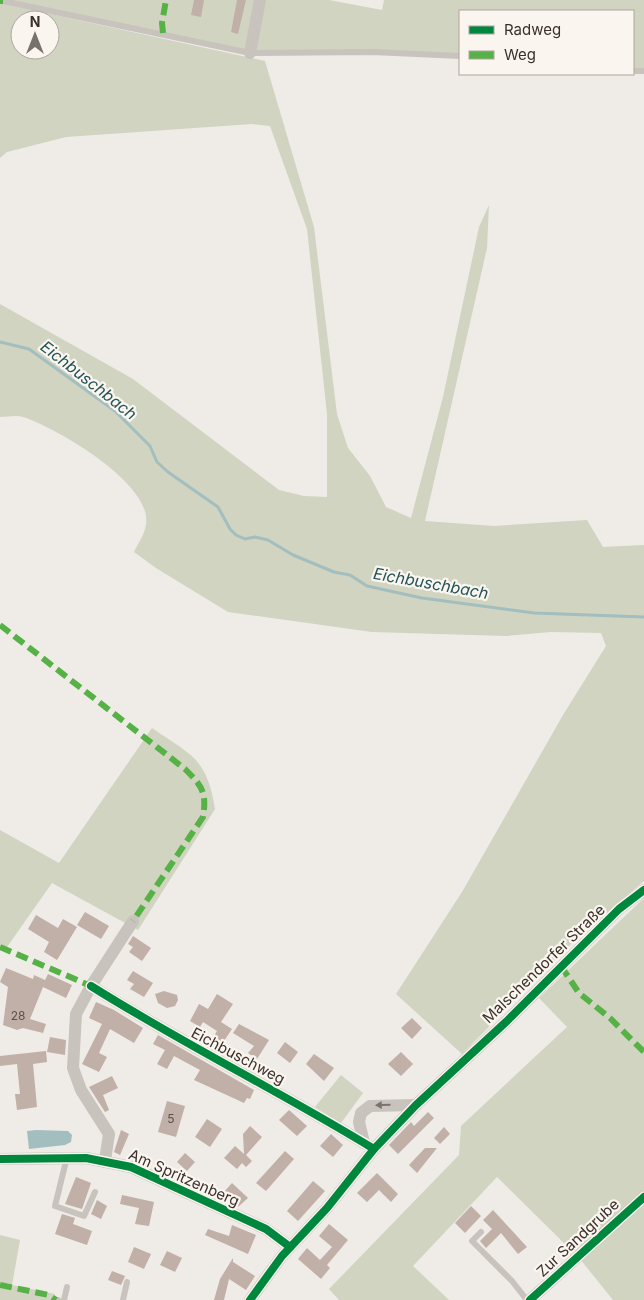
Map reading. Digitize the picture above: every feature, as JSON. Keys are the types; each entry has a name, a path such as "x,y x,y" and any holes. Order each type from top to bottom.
{"street":[{"path":"250,53 260,0"},
{"name":"Malschendorfer Straße","path":"250,1300 290,1248 327,1208 369,1146 507,1021 620,909 644,890"},
{"path":"106,1160 109,1134 81,1090 73,1068 76,1014 91,986 133,921"},
{"name":"Eichbuschweg","path":"91,986 152,1025 265,1085 369,1146"},
{"path":"369,1146 359,1122 361,1112 370,1106 416,1105"},
{"name":"Am Spritzenberg","path":"0,1159 67,1157 106,1160 147,1174 211,1206 266,1229 290,1248"},
{"name":"Zur Sandgrube","path":"529,1300 644,1197"}],"lane":[{"path":"3,1 250,53 373,52 459,56"},
{"path":"67,1157 55,1206 84,1216 95,1192"},
{"path":"481,1232 472,1241 529,1300"},
{"path":"123,1300 127,1282"},
{"path":"64,1300 67,1287"}],"green space":[{"path":"0,0 329,0 382,10 384,0 644,0 644,69 634,68 634,10 459,10 459,54 250,53 60,13 60,10 47,10"},
{"path":"0,3 32,10 10,10 10,60 60,60 60,16 265,61 314,227 337,414 348,448 370,476 386,507 411,518 443,397 479,227 489,205 487,248 425,521 494,526 587,520 603,547 644,545 644,881 574,941 462,1054 396,994 462,892 563,715 606,646 601,633 551,632 506,636 372,632 228,612 156,568 134,552 145,530 146,516 141,501 129,486 95,456 56,432 23,417 0,417 0,304 133,379 279,490 304,496 327,497 327,414 307,229 270,126 252,124 66,137 7,152 0,158"},
{"path":"152,728 187,752 202,768 212,792 215,809 138,930 52,883 7,947 0,948 0,830 59,863"},
{"path":"644,898 644,1191 575,1254 497,1177 413,1266 449,1300 339,1300 329,1289 459,1155 461,1126 567,1027 539,998"},
{"path":"341,1075 363,1093 341,1123 315,1107"},
{"path":"644,1201 644,1300 613,1300 580,1259"},
{"path":"0,1235 20,1240 12,1285 55,1294 53,1300 0,1300"}],"water":[{"path":"27,1131 68,1131 72,1135 71,1142 65,1145 29,1149"}],"building":[{"path":"194,0 204,0 201,17 191,15"},
{"path":"237,0 246,0 238,34 231,32"},
{"path":"85,912 109,926 101,939 77,925"},
{"path":"36,915 58,928 63,919 77,927 57,960 44,952 49,942 28,929"},
{"path":"133,936 151,948 142,961 129,952 133,947 128,944"},
{"path":"6,968 33,979 34,975 45,980 48,974 72,985 66,998 43,987 30,1019 46,1024 43,1033 23,1028 17,1030 3,1025 8,987 0,982"},
{"path":"133,971 153,983 144,997 130,989 134,984 127,980"},
{"path":"164,991 177,995 178,1000 175,1006 167,1008 158,1003 155,994"},
{"path":"217,994 233,1004 221,1022 232,1029 220,1047 211,1041 217,1031 203,1022 200,1027 190,1021 199,1004 208,1009"},
{"path":"96,1002 114,1010 143,1028 134,1043 110,1029 99,1053 107,1057 99,1072 82,1064 102,1024 89,1018"},
{"path":"412,1018 422,1028 412,1039 401,1028"},
{"path":"239,1024 269,1040 257,1059 248,1053 254,1046 233,1033"},
{"path":"158,1035 254,1090 250,1099 247,1098 244,1103 194,1080 200,1070 174,1056 167,1069 157,1064 165,1050 153,1044"},
{"path":"50,1037 66,1040 65,1055 47,1052"},
{"path":"285,1042 298,1052 290,1063 277,1053"},
{"path":"46,1051 47,1062 33,1064 37,1107 17,1110 15,1094 20,1094 17,1064 0,1066 0,1056"},
{"path":"401,1052 413,1064 401,1076 388,1064"},
{"path":"314,1054 334,1068 324,1081 306,1064"},
{"path":"112,1076 118,1088 103,1095 109,1110 105,1112 89,1087"},
{"path":"167,1101 185,1106 176,1137 158,1132"},
{"path":"289,1110 307,1126 297,1136 279,1120"},
{"path":"428,1112 434,1118 398,1154 389,1145 411,1122 414,1126"},
{"path":"207,1119 222,1129 210,1147 195,1137"},
{"path":"250,1126 262,1137 246,1155 252,1161 246,1167 242,1163 237,1169 224,1158 235,1146 244,1154 243,1134"},
{"path":"444,1127 450,1134 440,1144 434,1138"},
{"path":"121,1130 129,1134 120,1155 114,1152"},
{"path":"331,1134 343,1145 333,1157 320,1146"},
{"path":"425,1148 437,1148 417,1173 409,1165"},
{"path":"285,1151 294,1159 266,1191 256,1183"},
{"path":"185,1153 195,1162 187,1171 177,1162"},
{"path":"377,1173 398,1194 391,1202 379,1190 367,1202 357,1193"},
{"path":"76,1177 91,1183 82,1209 65,1204"},
{"path":"313,1181 325,1191 298,1221 287,1211"},
{"path":"232,1183 248,1198 238,1207 223,1193"},
{"path":"122,1195 154,1202 149,1226 135,1224 139,1208 120,1204"},
{"path":"97,1200 107,1206 101,1219 91,1214"},
{"path":"471,1206 481,1216 465,1233 455,1223"},
{"path":"493,1210 527,1247 518,1254 501,1233 486,1248 480,1241 492,1229 483,1220"},
{"path":"62,1214 75,1218 73,1224 92,1231 87,1245 55,1234"},
{"path":"329,1224 348,1240 327,1265 330,1268 321,1279 298,1259 307,1248 320,1260 332,1247 319,1236"},
{"path":"232,1225 256,1235 248,1254 205,1235 208,1229 229,1236"},
{"path":"134,1247 151,1254 144,1269 128,1262"},
{"path":"167,1251 182,1258 175,1272 160,1265"},
{"path":"233,1258 233,1262 255,1276 246,1290 229,1279 224,1300 214,1300 220,1279"},
{"path":"112,1271 125,1276 121,1285 108,1280"}],"waterway":[{"name":"Eichbuschbach","path":"0,342 29,349 115,411 150,446 157,462 168,472 218,507 230,529 236,535 245,539 255,537 268,540 293,555 334,572 350,575 367,586 422,598 534,613 644,617"}],"marked path":[{"path":"163,33 162,23 166,0"},
{"path":"0,625 185,769 196,780 202,790 204,795 203,817 133,921"},
{"path":"0,947 91,986"},
{"path":"561,966 579,993 610,1018 644,1052"},
{"path":"0,1285 49,1295 56,1300"}],"cycle path":[{"path":"250,1300 282,1256 327,1208 374,1149 416,1105 507,1021 619,909 644,890"},
{"path":"91,986 374,1149"},
{"path":"0,1159 86,1158 131,1167 266,1229 290,1247"},
{"path":"530,1300 644,1197"}]}
